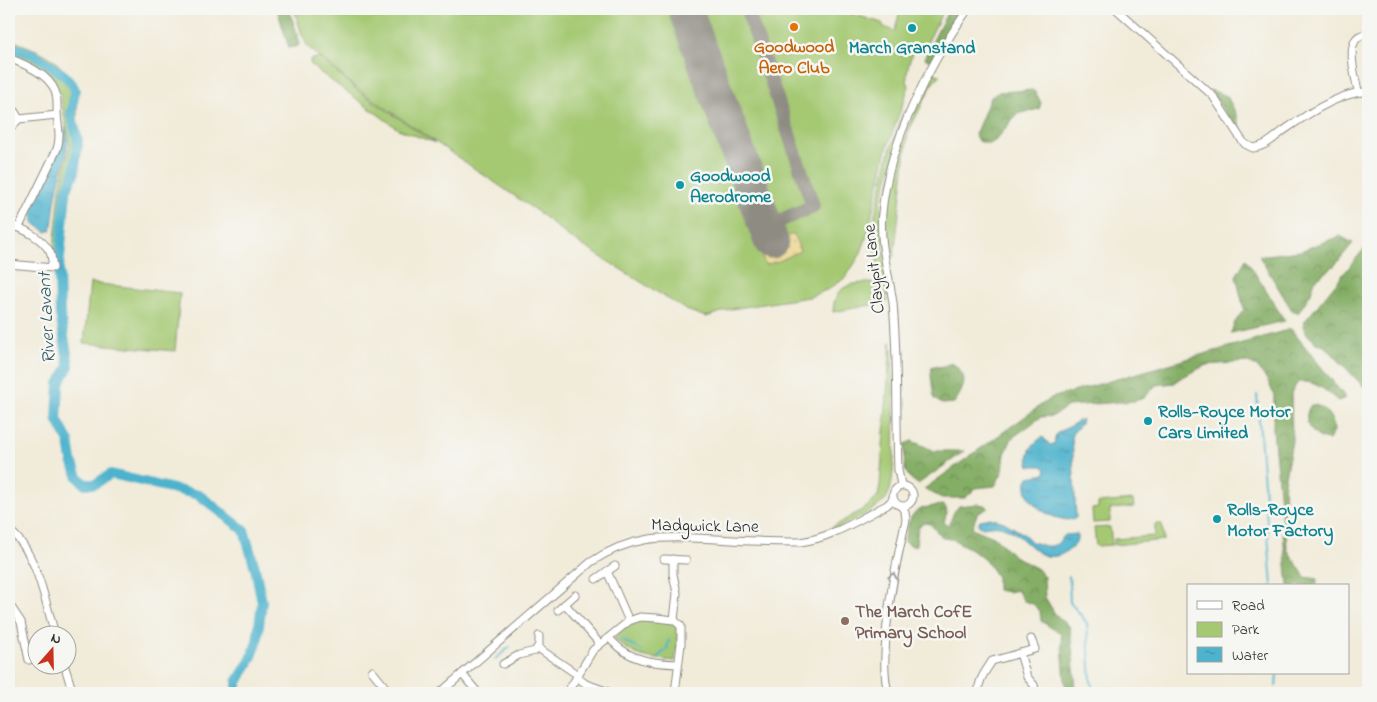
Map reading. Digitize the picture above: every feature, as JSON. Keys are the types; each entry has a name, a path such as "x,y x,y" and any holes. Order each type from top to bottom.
{"street":[{"name":"Claypit Lane","path":"901,485 898,470 893,302 883,250 882,210 893,162 921,87 942,47 968,9"},
{"path":"1116,9 1213,96 1240,139 1248,147 1253,148 1267,144 1304,117 1348,94 1358,91 1368,92"},
{"path":"1358,91 1351,48 1355,40 1368,34"},
{"path":"9,58 35,70 52,85 56,93 60,140 19,227"},
{"path":"9,107 19,119"},
{"path":"9,130 19,119 57,115"},
{"path":"9,226 19,227 42,243 50,253 53,268 9,264"},
{"path":"888,693 884,678 884,659 891,588 906,520 902,506 896,503 894,499 894,490 901,485 905,485 911,488 914,496 910,504 902,506"},
{"name":"Madgwick Lane","path":"440,693 591,562 610,550 641,540 664,537 814,541 838,531 887,505 894,499"},
{"path":"9,530 26,548 34,566 52,624"},
{"path":"664,559 686,560"},
{"path":"673,559 676,594 674,620"},
{"path":"596,579 615,566"},
{"path":"607,571 630,621"},
{"path":"558,610 574,595"},
{"path":"9,604 21,622 28,655"},
{"path":"565,604 600,644"},
{"path":"567,693 593,650 630,621 640,617 674,620 681,626 674,693"},
{"path":"538,648 539,636"},
{"path":"979,693 978,689 981,679 992,661 1035,649 1032,639"},
{"path":"612,641 619,649 639,660 678,664"},
{"path":"503,664 519,655 530,653 538,648"},
{"path":"538,648 578,675 582,682 612,693"},
{"path":"1020,653 1027,676 1034,685 1036,693"},
{"path":"372,670 390,693"},
{"path":"67,674 74,693"},
{"path":"462,674 478,693"}],"green space":[{"path":"277,9 289,9 300,43 298,46 289,48"},
{"name":"Goodwood Aerodrome","path":"294,9 836,9 882,23 884,27 895,31 900,9 926,11 927,9 944,9 924,49 914,47 907,72 909,86 887,148 867,236 860,255 846,277 829,289 809,297 731,309 706,317 686,310 569,237 538,212 355,87 308,47"},
{"path":"949,9 965,9 932,60 928,60 925,58 926,54"},
{"path":"9,39 51,58 73,78 78,88 77,117 82,147 77,173 71,187 62,267 52,267 60,189 70,146 59,89 53,80 41,69 9,55"},
{"path":"320,58 357,90 435,143 398,129 314,68 310,60"},
{"path":"933,73 940,75 933,83 908,132 894,257 886,243 884,222 888,196 904,138"},
{"path":"1033,90 1041,103 1039,109 1017,114 996,140 990,144 978,141 975,135 990,98 998,92"},
{"path":"1210,90 1227,96 1237,116 1242,133 1239,134"},
{"path":"904,111 908,112 881,201 887,302 833,312 834,302 838,294 849,285 865,283 883,284 878,283 874,218 890,150"},
{"path":"1340,236 1353,243 1335,265 1315,280 1311,293 1298,313 1293,312 1259,256 1300,251"},
{"path":"1364,249 1368,252 1368,382 1365,388 1326,347 1316,343 1307,334 1303,326 1305,321"},
{"path":"1246,259 1285,321 1231,333 1234,324 1244,309 1236,276"},
{"path":"90,283 180,293 175,351 84,343"},
{"path":"1291,329 1346,398 1338,401 1315,384 1304,382 1298,382 1291,393 1292,441 1284,482 1287,549 1305,577 1318,579 1317,584 1288,584 1273,429 1274,395 1268,381 1257,367 1247,362 1206,365 1177,380 1175,383 1156,385 1144,398 1134,401 1068,406 1053,416 1041,417 1012,438 1005,454 1003,471 995,486 976,488 965,498 942,498 924,489 1051,398"},
{"path":"891,341 894,453 890,490 885,500 872,510 828,532 826,531 870,505 878,496"},
{"path":"952,363 961,372 964,382 954,403 942,404 934,399 931,376 932,366 940,367"},
{"path":"1311,405 1320,407 1330,417 1334,431 1329,440 1317,436 1307,422 1308,410"},
{"path":"912,441 935,451 965,451 918,484 908,476 904,462 905,444"},
{"path":"1133,500 1134,507 1110,509 1110,522 1093,523 1092,509 1098,508 1098,503"},
{"path":"978,504 988,508 977,514 972,528 996,538 1014,556 1038,569 1044,577 1045,597 1055,614 1070,627 1076,689 1079,693 1066,693 1061,634 1041,621 1040,611 1033,604 1024,601 1017,590 1008,592 997,590 997,577 987,562 971,549 952,539 943,538 930,524 924,523 918,527 916,545 912,546 904,541 911,517 919,510 943,505 947,511 944,523 949,525 954,512 959,506"},
{"path":"1155,524 1162,524 1164,540 1114,545 1114,539 1155,536"},
{"path":"1110,527 1112,545 1096,546 1094,528"},
{"path":"638,620 675,624 679,630 675,661 642,656 628,650 614,638 631,623"}],"sand":[{"path":"794,234 800,251 765,265 759,247"}],"water":[{"path":"66,127 66,157 57,191 52,226 50,231 46,232 33,222 32,209 50,173"},
{"path":"1082,419 1081,424 1072,434 1076,518 1068,520 1049,515 1040,509 1027,494 1026,485 1029,477 1044,474 1046,470 1042,466 1030,466 1028,457 1030,449 1039,439 1043,437 1050,445 1054,444 1056,434"},
{"path":"990,518 1004,522 1024,534 1032,542 1045,546 1057,544 1065,535 1077,534 1076,541 1069,550 1050,557 1034,550 1012,531 1001,526 980,527 978,524 980,520"}],"waterway":[{"name":"River Lavant","path":"9,46 35,55 64,75 75,90 71,114 78,141 74,174 66,191 59,268 60,314 69,366 59,384 57,419 69,442 72,461 78,477 85,484 95,484 111,474 199,495 244,530 262,602 257,642 251,659 237,682 237,693"},
{"path":"1257,395 1272,584"},
{"path":"1069,576 1070,602 1087,623 1091,681 1094,693"},
{"path":"621,639 642,651"},
{"path":"659,656 667,649 669,640"},
{"path":"495,659 510,647"},
{"path":"1276,686 1277,674"}],"taxiway":[{"path":"747,9 813,206 766,227"}],"runway":[{"path":"685,9 771,241"}],"place":[{"name":"Goodwood Aero Club","path":"794,27"},
{"name":"March Granstand","path":"912,28"},
{"name":"Goodwood Aerodrome","path":"680,185"},
{"name":"Rolls-Royce Motor Cars Limited","path":"1148,421"},
{"name":"Rolls-Royce Motor Factory","path":"1217,519"},
{"name":"The March CofE Primary School","path":"845,621"}]}
